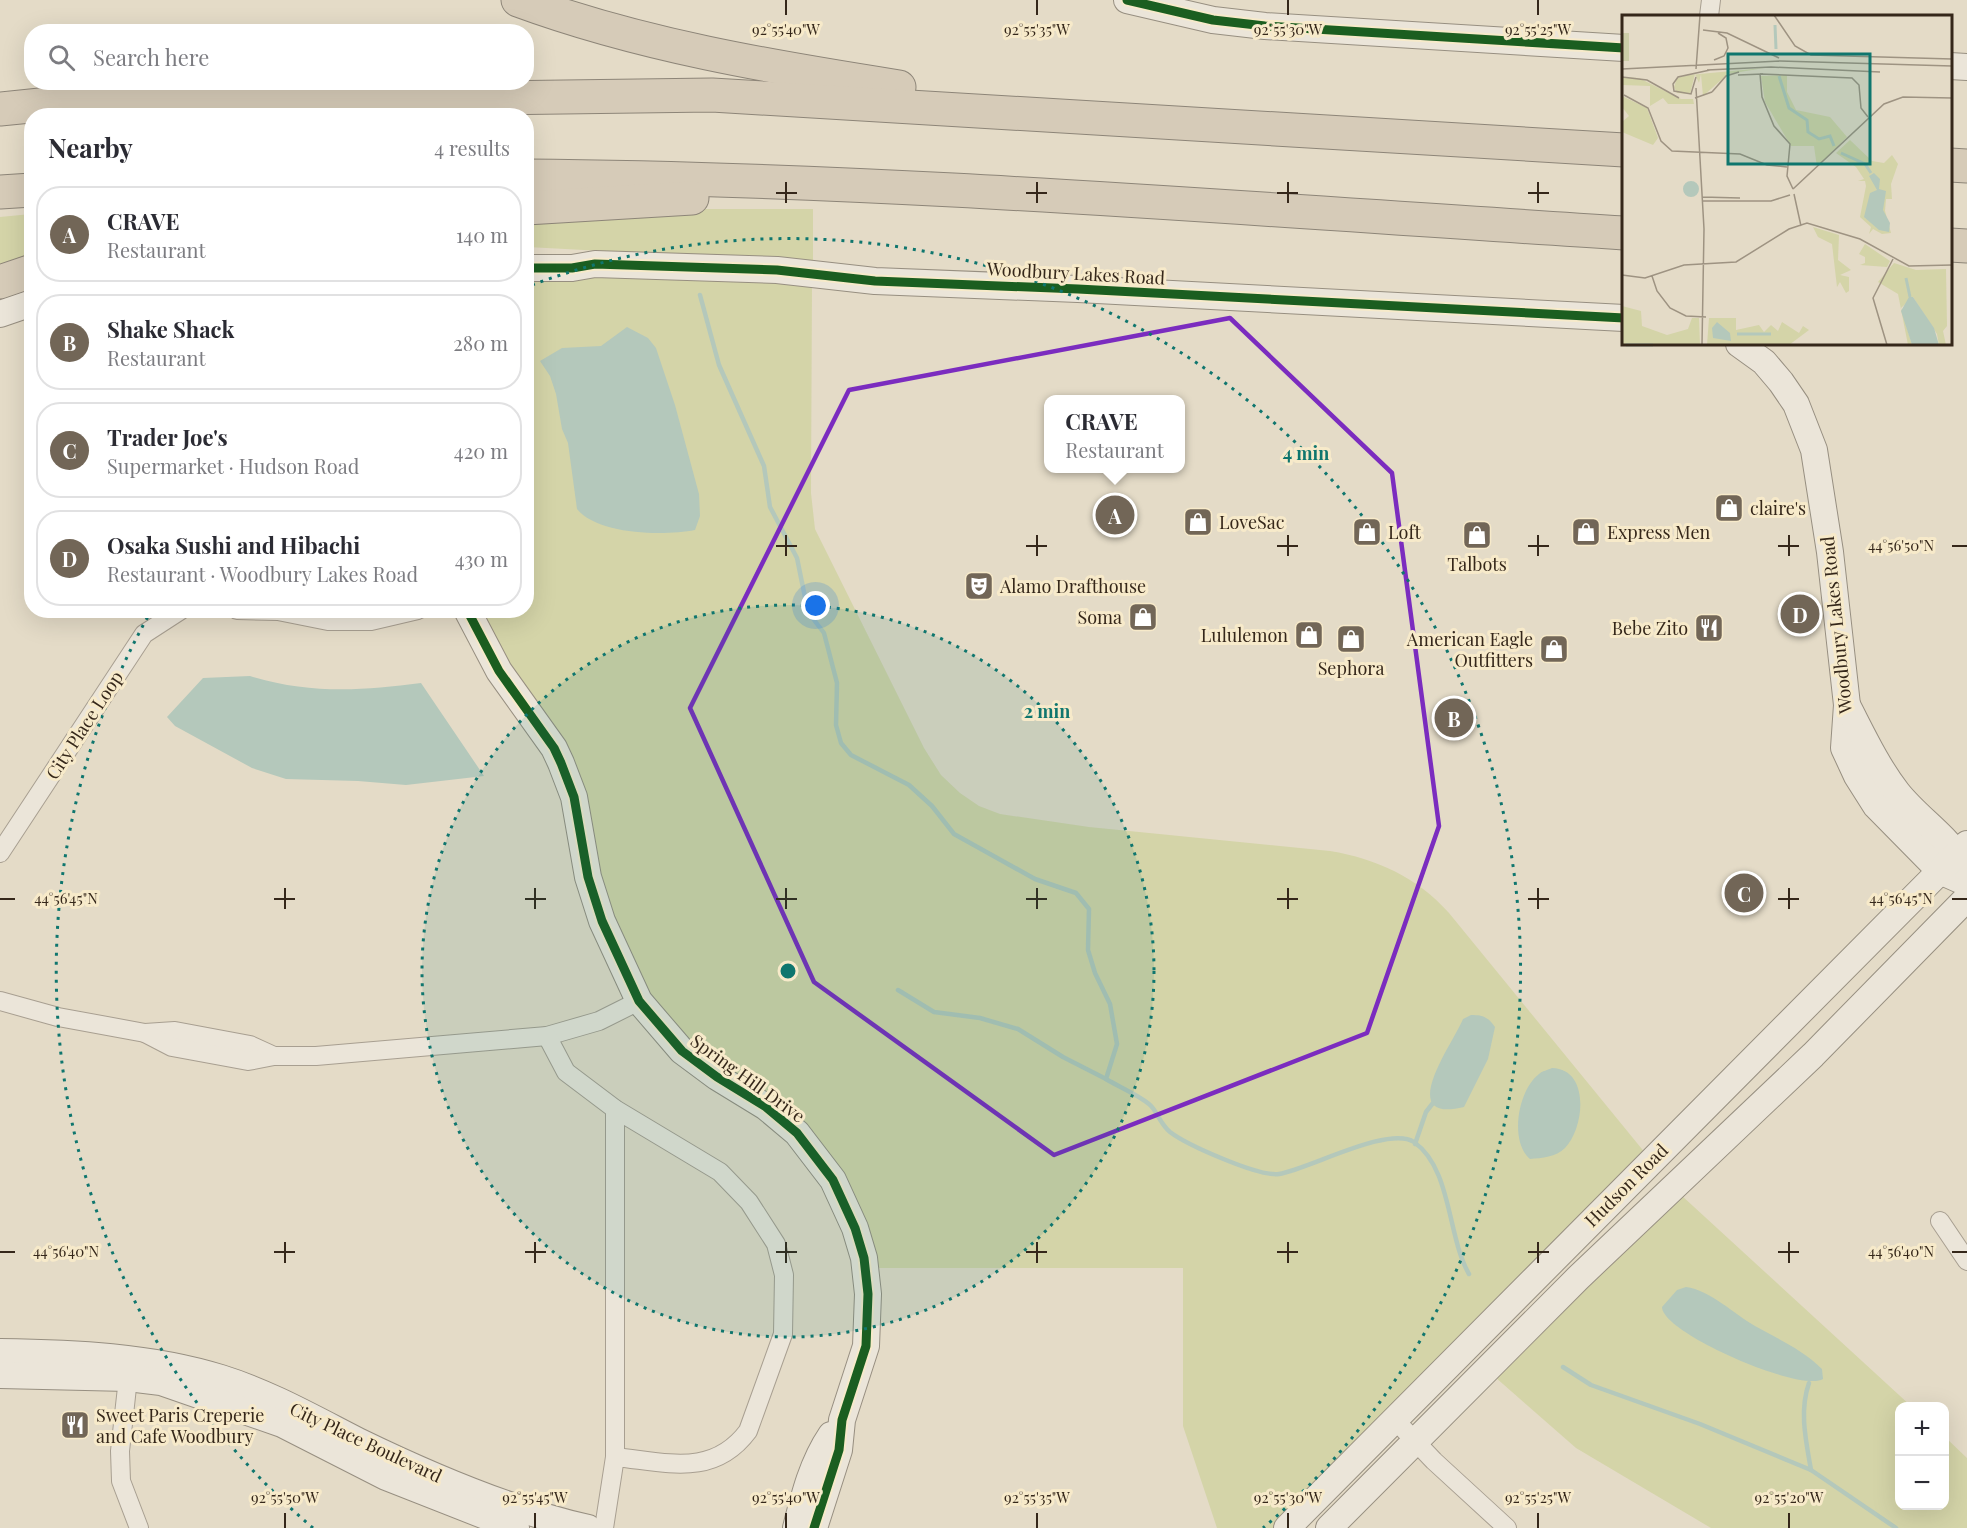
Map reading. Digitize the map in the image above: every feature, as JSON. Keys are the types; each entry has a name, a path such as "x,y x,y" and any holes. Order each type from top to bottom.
{"highway":[{"path":"518,0 565,17 659,44 872,83 1082,116"},
{"path":"0,109 61,104 712,95 1622,150"},
{"path":"1952,165 1967,166"},
{"path":"534,176 763,180 902,186 1622,233"},
{"path":"534,208 902,186"},
{"path":"0,192 24,190"},
{"path":"0,282 24,274"}],"street":[{"path":"1127,0 1203,18 1265,26 1622,48"},
{"path":"1709,15 1711,0"},
{"path":"1952,66 1967,67"},
{"name":"Woodbury Lakes Road","path":"534,254 572,256 596,264"},
{"name":"Woodbury Lakes Road","path":"534,268 572,268 596,264 777,270 875,281 1078,289 1622,318"},
{"path":"0,314 24,306"},
{"name":"Woodbury Lakes Road","path":"1740,345 1764,362 1781,382 1796,404 1808,430 1823,505 1847,705 1876,761 1898,793 1958,859"},
{"name":"City Place Loop","path":"0,853 144,634 169,618"},
{"path":"313,618 328,621 370,621 383,618"},
{"name":"Spring Hill Drive","path":"471,618 499,670 554,748 561,763 574,797 588,877 602,921 639,1001 682,1051 717,1077 766,1107 797,1133 823,1163 842,1197 860,1244 869,1311 862,1362 842,1420 839,1450 814,1528"},
{"path":"1958,859 1967,884"},
{"name":"Hudson Road","path":"1287,1528 1958,859"},
{"name":"Hudson Road","path":"1329,1528 1578,1278 1813,1055 1967,898"},
{"path":"0,1001 58,1017 145,1033 175,1031 250,1045 274,1056 316,1056 547,1036 599,1021 639,1001"},
{"path":"547,1036 566,1072 615,1109 720,1172 750,1202 776,1244 784,1275 786,1305 780,1343 748,1431 738,1444 721,1456 695,1465 615,1456"},
{"path":"604,1528 615,1456 615,1109"},
{"path":"1940,1221 1967,1261"},
{"name":"City Place Boulevard","path":"0,1352 59,1353 129,1368 161,1382 282,1424 386,1477 516,1528"},
{"path":"129,1368 120,1452 121,1482 139,1528"},
{"name":"City Place Boulevard","path":"0,1376 129,1368 182,1368 261,1392 410,1465 551,1520 588,1528"},
{"name":"Spring Hill Drive","path":"796,1528 806,1487 823,1447 842,1420"},
{"path":"1395,1420 1507,1528"}],"highlighted area":[{"path":"1230,318 1392,473 1439,826 1367,1033 1054,1155 814,982 690,708 849,390"}],"green space":[{"path":"666,209 813,209 813,262 534,247 534,217"},
{"path":"24,215 24,264 0,273 0,217"},
{"path":"534,274 812,282 811,493 815,529 924,748 941,775 960,793 979,806 1000,814 1089,827 1330,851 1364,859 1410,880 1437,900 1449,913 1646,1154 1273,1528 1217,1528 1183,1426 1183,1268 875,1268 853,1198 685,1041 636,975 525,691 484,618 534,618"},
{"path":"1681,1195 1907,1402 1895,1402 1895,1510 1949,1510 1949,1441 1967,1458 1967,1528 1711,1528 1576,1448 1495,1377"}],"shaded area":[{"path":"627,327 648,338 656,348 675,405 699,494 700,516 695,530 650,533 615,529 587,518 577,509 568,443 562,429 556,394 550,376 540,361 562,348 601,346"},
{"path":"250,676 293,686 335,689 377,688 421,683 484,776 406,785 286,779 252,768 175,726 167,717 203,678"},
{"path":"1471,1015 1485,1017 1495,1027 1488,1059 1464,1107 1443,1109 1433,1104 1430,1093 1434,1078 1463,1019"},
{"path":"1552,1068 1564,1071 1573,1078 1578,1088 1580,1114 1577,1127 1572,1139 1561,1151 1549,1157 1530,1159 1523,1151 1518,1128 1521,1103 1532,1082 1540,1073"},
{"path":"1686,1287 1713,1297 1755,1326 1798,1350 1822,1369 1823,1379 1810,1381 1762,1369 1707,1345 1684,1331 1668,1318 1662,1307 1677,1290"}],"waterway":[{"path":"700,295 719,365 764,466 770,507 797,558 808,612 824,633 837,683 836,725 841,743 851,755 909,785 932,806 954,834 1035,879 1076,893 1089,909 1088,950 1095,973 1110,1004 1117,1044 1106,1079 1149,1104 1166,1128 1179,1138 1223,1159 1269,1174 1292,1170 1368,1143 1402,1138 1414,1142 1436,1169 1456,1241 1469,1274"},
{"path":"898,990 934,1012 980,1018 1018,1029 1063,1057 1106,1079"},
{"path":"1415,1144 1426,1112 1433,1103"},
{"path":"1563,1367 1591,1385 1700,1424 1811,1470 1896,1528"},
{"path":"1809,1383 1804,1415 1811,1470"}],"cycle path":[{"path":"1127,0 1213,20 1265,26 1622,48"},
{"path":"534,268 572,268 595,264 777,270 875,281 1078,289 1622,318"},
{"path":"471,618 499,671 554,748 561,763 574,797 588,877 602,921 639,1001 682,1051 717,1077 766,1107 797,1133 833,1180 855,1228 864,1258 868,1294 866,1346 842,1420 839,1450 814,1528"}],"place":[{"name":"claire's","path":"1729,508"},
{"name":"CRAVE","path":"1115,515"},
{"name":"LoveSac","path":"1198,522"},
{"name":"Loft","path":"1367,532"},
{"name":"Express Men","path":"1586,532"},
{"name":"Talbots","path":"1477,535"},
{"name":"Alamo Drafthouse","path":"979,586"},
{"name":"Osaka Sushi and Hibachi","path":"1800,614"},
{"name":"Soma","path":"1143,617"},
{"name":"Bebe Zito","path":"1709,628"},
{"name":"Lululemon","path":"1309,635"},
{"name":"Sephora","path":"1351,639"},
{"name":"American Eagle Outfitters","path":"1554,649"},
{"name":"Shake Shack","path":"1454,718"},
{"name":"Trader Joe's","path":"1744,893"},
{"name":"Sweet Paris Creperie and Cafe Woodbury","path":"75,1425"}]}
